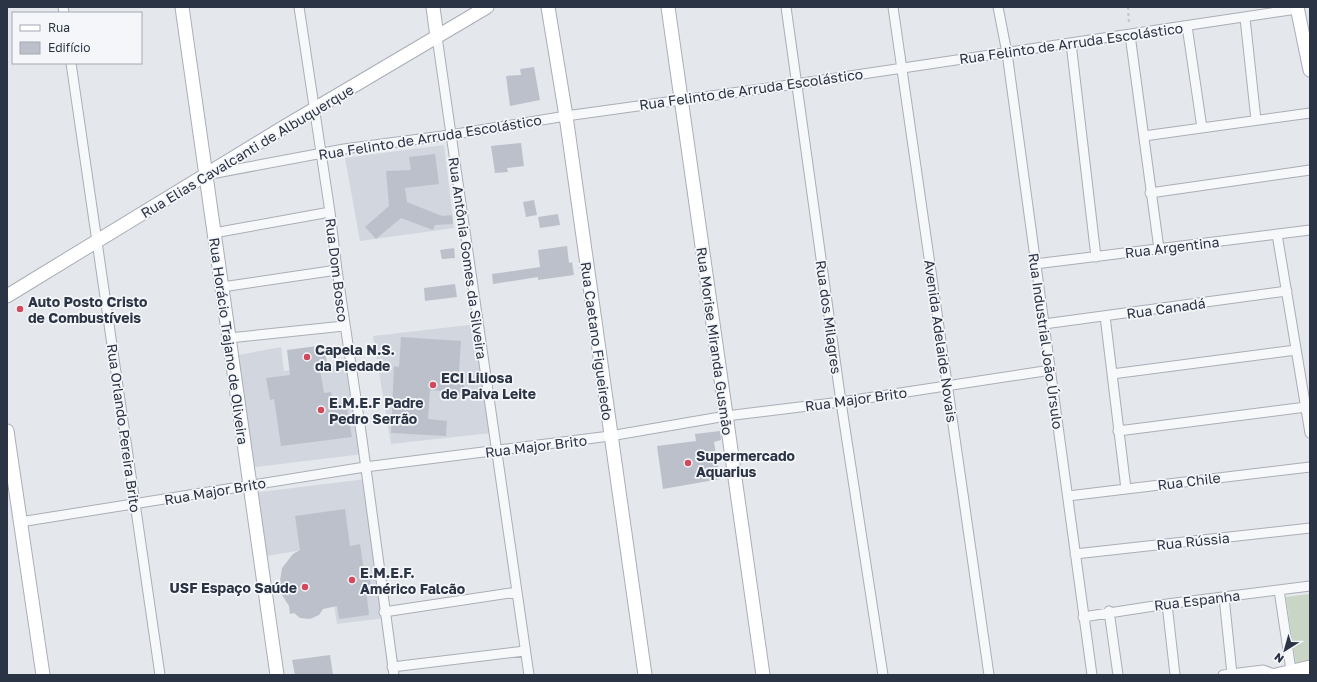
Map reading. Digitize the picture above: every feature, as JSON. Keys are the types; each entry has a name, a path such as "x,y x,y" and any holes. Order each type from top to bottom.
{"street":[{"name":"Rua Horácio Trajano de Oliveira","path":"182,7 277,675"},
{"name":"Rua Dom Bosco","path":"299,7 313,111 330,212 336,270 393,671"},
{"name":"Rua Antônia Gomes da Silveira","path":"433,7 450,135 529,675"},
{"name":"Rua Elias Cavalcanti de Albuquerque","path":"7,296 487,7"},
{"name":"Rua Caetano Figueiredo","path":"548,7 566,116 610,436 645,675"},
{"name":"Rua Morise Miranda Gusmão","path":"668,7 764,675"},
{"name":"Rua dos Milagres","path":"786,7 841,402 883,675"},
{"name":"Avenida Adelaide Novais","path":"893,7 903,67 989,675"},
{"name":"Rua Industrial João Úrsulo","path":"998,7 1007,53 1092,675"},
{"name":"Rua Felinto de Arruda Escolástico","path":"206,175 321,152 450,135 681,99 796,84 903,67 1130,35 1244,18 1297,8"},
{"path":"1297,8 1310,70"},
{"path":"1244,18 1256,120"},
{"path":"1187,26 1202,128"},
{"path":"1130,35 1144,136 1150,193 1159,249"},
{"path":"1071,43 1096,257"},
{"name":"Rua Orlando Pereira Brito","path":"71,64 160,675"},
{"path":"1144,136 1310,113"},
{"path":"1150,193 1310,170"},
{"path":"214,233 330,212"},
{"name":"Rua Argentina","path":"1035,264 1310,230"},
{"path":"1277,234 1310,431"},
{"path":"222,286 336,270"},
{"name":"Rua Canadá","path":"1044,324 1287,291"},
{"path":"1105,316 1126,489"},
{"path":"229,338 344,326"},
{"path":"1112,374 1296,350"},
{"name":"Rua Major Brito","path":"20,522 250,484 365,467 610,436 726,416 841,402 1051,370"},
{"path":"1118,431 1306,407"},
{"path":"7,431 43,675"},
{"name":"Rua Chile","path":"1068,496 1310,467"},
{"name":"Rua Rússia","path":"1075,554 1310,528"},
{"name":"Rua Espanha","path":"1084,617 1109,611 1310,586"},
{"path":"1279,590 1291,670"},
{"path":"384,612 517,592"},
{"path":"1224,597 1227,674 1263,670 1276,675 1291,670 1310,667"},
{"path":"1167,604 1175,675"},
{"path":"1109,611 1118,675"},
{"path":"393,671 525,651"}],"path":[{"path":"1128,7 1130,35"}],"shaded area":[{"path":"444,145 454,228 360,241 345,158"},
{"name":"ECI Liliosa de Paiva Leite","path":"478,324 491,433 391,444 373,336"},
{"path":"281,347 284,371 351,364 363,454 248,468 233,356"},
{"path":"366,479 385,618 337,624 325,546 261,557 252,493"}],"green space":[{"path":"1310,594 1310,662 1296,664 1286,597"}],"building":[{"path":"534,67 540,100 510,106 506,76 521,75 520,69"},
{"path":"521,143 524,166 507,168 508,172 495,173 491,146"},
{"path":"435,154 439,184 405,188 407,202 442,216 452,215 453,224 435,225 433,230 401,218 376,239 365,227 389,206 386,171 411,170 409,157"},
{"path":"534,200 537,215 526,217 523,202"},
{"path":"558,214 560,225 540,228 538,217"},
{"path":"567,246 569,263 572,262 574,275 538,280 538,277 493,284 492,274 540,267 538,250"},
{"path":"454,248 455,258 442,259 440,250"},
{"path":"455,284 457,297 425,301 424,288"},
{"path":"401,337 461,341 459,372 464,372 464,393 430,390 428,419 447,421 446,436 391,433 394,366 399,367"},
{"path":"324,345 327,363 319,364 324,393 331,392 333,404 346,402 352,437 281,446 274,399 270,400 266,378 290,375 287,350"},
{"name":"Supermercado Aquarius","path":"720,431 721,440 714,442 720,479 663,489 657,446 696,441 695,434"},
{"path":"345,509 350,546 360,544 365,578 370,578 371,588 366,589 369,615 339,619 337,606 323,609 319,615 310,619 300,618 294,613 290,614 289,606 282,595 280,581 282,568 293,554 300,550 295,516"},
{"path":"330,655 333,675 295,675 292,660"}],"place":[{"name":"Auto Posto Cristo de Combustíveis","path":"20,309"},
{"name":"Capela N.S. da Piedade","path":"307,357"},
{"name":"ECI Liliosa de Paiva Leite","path":"433,385"},
{"name":"E.M.E.F Padre Pedro Serrão","path":"321,410"},
{"name":"Supermercado Aquarius","path":"688,463"},
{"name":"E.M.E.F. Américo Falcão","path":"352,580"},
{"name":"USF Espaço Saúde","path":"305,587"}]}
